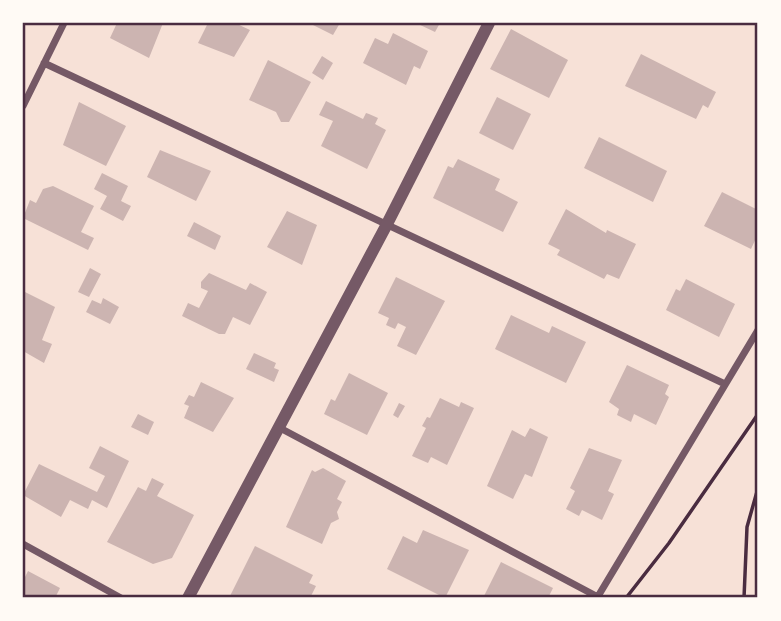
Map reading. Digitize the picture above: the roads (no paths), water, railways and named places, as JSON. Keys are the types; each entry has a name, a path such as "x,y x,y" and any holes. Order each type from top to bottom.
{"street":[{"path":"23,106 65,23"},
{"path":"188,598 386,226 489,23"},
{"path":"44,63 725,384"},
{"path":"280,428 597,598 758,330"},
{"path":"23,544 121,598"}]}
